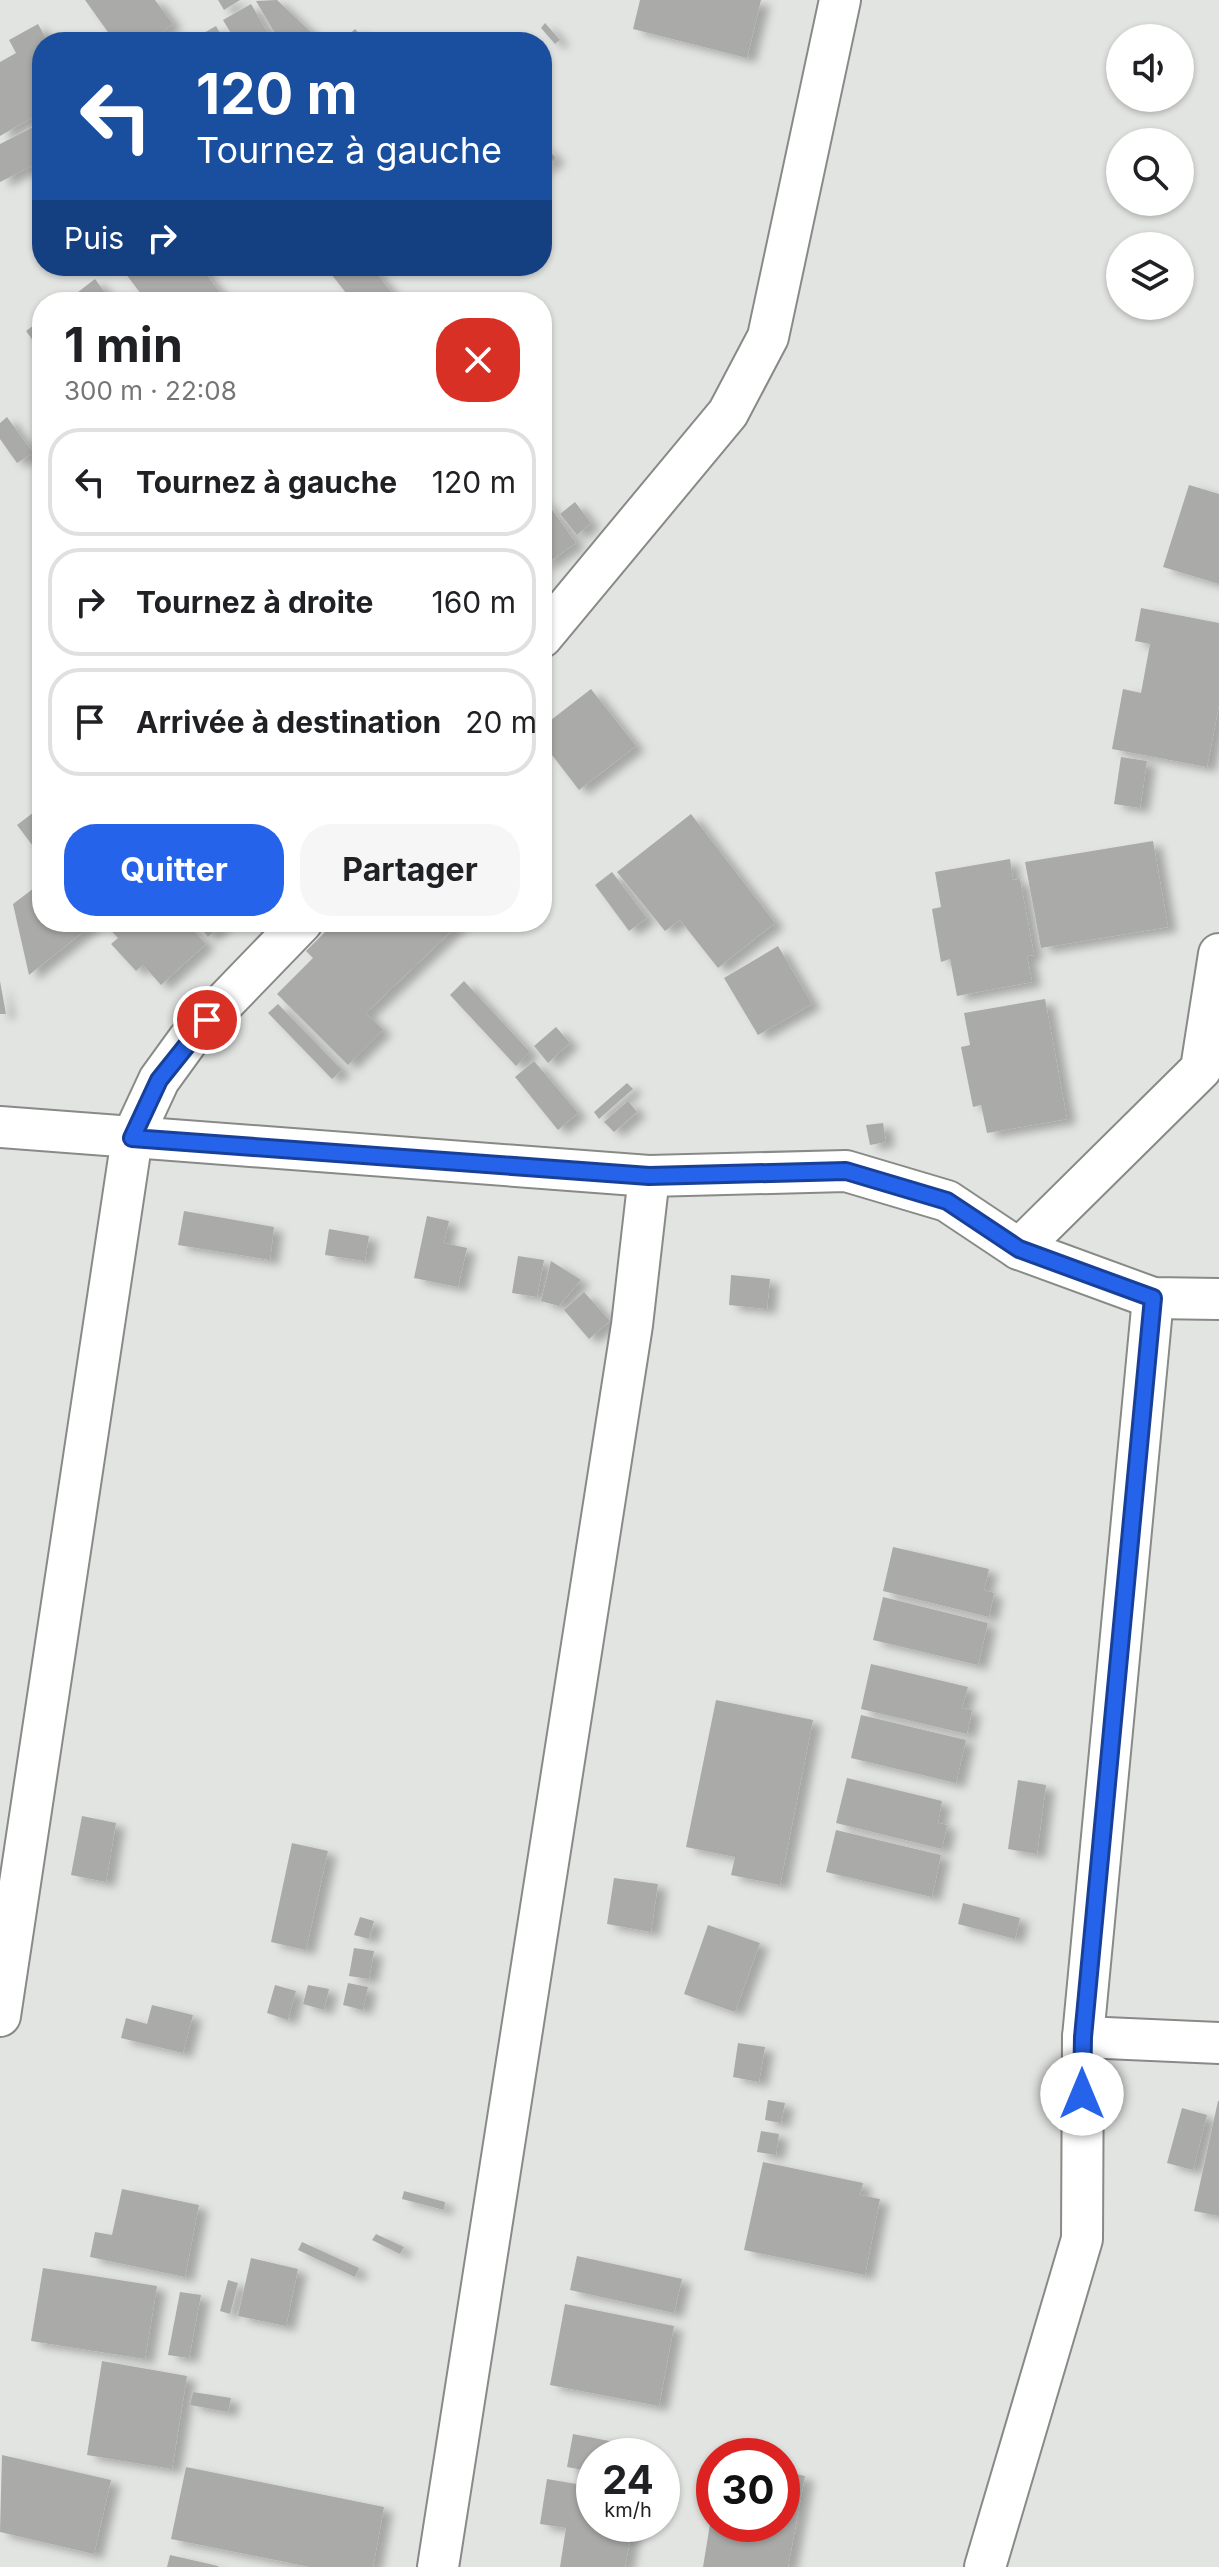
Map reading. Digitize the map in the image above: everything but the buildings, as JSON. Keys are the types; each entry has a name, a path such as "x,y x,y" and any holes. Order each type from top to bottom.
{"street":[{"path":"552,625 728,413 768,337 840,0"},
{"path":"0,2016 132,1138 159,1080 188,1040 292,932"},
{"path":"1019,1249 1201,1069 1219,954"},
{"path":"0,1127 649,1176 846,1171 947,1201 1019,1249 1153,1298 1219,1299"},
{"path":"438,2567 632,1325 649,1176"},
{"path":"985,2567 1082,2239 1083,2037 1153,1298"},
{"path":"1083,2037 1219,2043"}],"route":[{"path":"207,1020 159,1080 132,1138 649,1176 846,1171 947,1201 1019,1249 1153,1298 1083,2037 1082,2094"}]}
